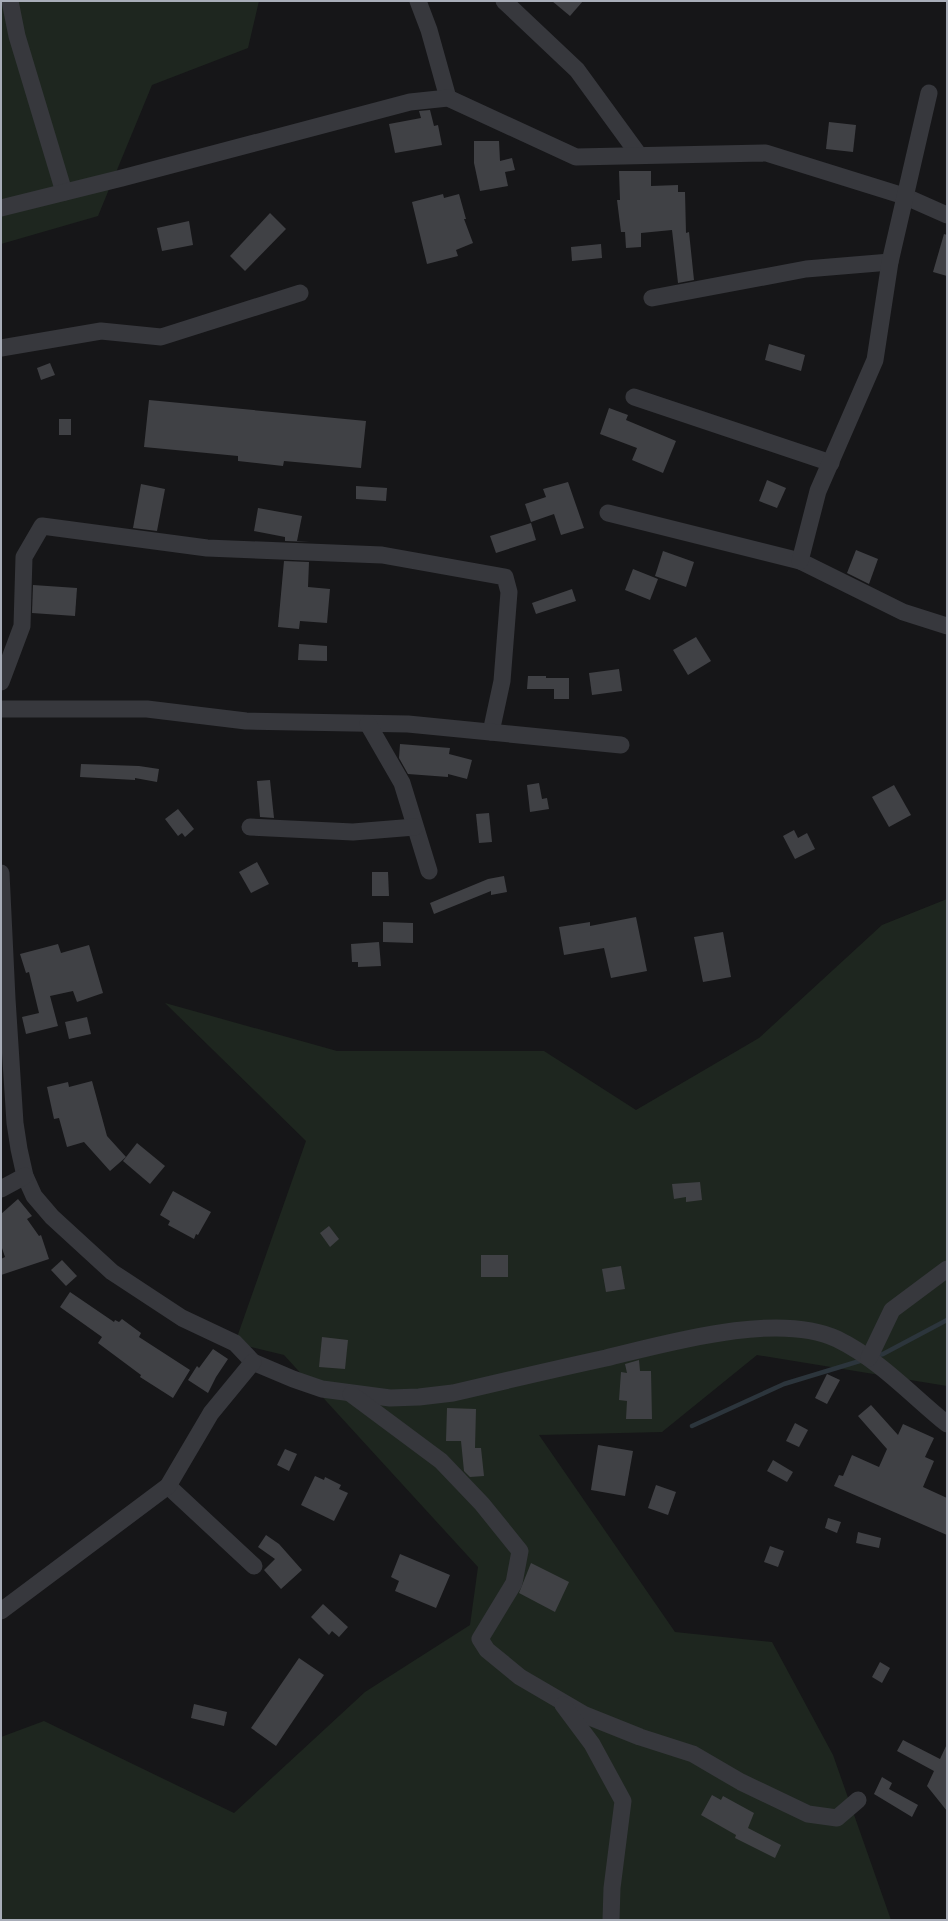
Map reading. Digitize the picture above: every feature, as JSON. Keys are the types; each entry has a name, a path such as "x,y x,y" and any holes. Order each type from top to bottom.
{"street":[{"path":"10,1 17,36 64,192"},
{"path":"418,1 429,30 448,98"},
{"path":"504,1 577,70 639,155"},
{"path":"800,561 818,491 874,360 890,262 929,93"},
{"path":"1,208 410,102 448,98 576,157 766,153 904,196 947,215"},
{"path":"652,298 806,268 890,262"},
{"path":"1,348 101,331 161,337 300,293"},
{"path":"634,396 830,463"},
{"path":"608,513 800,561 903,612 947,626"},
{"path":"1,682 22,626 24,557 42,526 207,548 382,555 505,577 509,592 502,681 491,732"},
{"path":"1,709 147,709 246,721 408,724 621,745"},
{"path":"368,724 402,783 429,871"},
{"path":"250,827 353,832 415,827"},
{"path":"1,873 15,1123 25,1176 34,1196 52,1217 112,1272 182,1318 235,1343 253,1362 293,1379 322,1389 350,1394 390,1398 419,1397 453,1392 726,1331 779,1328 808,1330 837,1339 869,1358 901,1382 924,1405 947,1424"},
{"path":"1,1189 25,1176"},
{"path":"869,1358 892,1310 947,1269"},
{"path":"1,1610 168,1486 211,1413 253,1362"},
{"path":"350,1394 441,1461 482,1504 520,1550 514,1583 480,1639 487,1650 520,1677 585,1715 640,1738 693,1754 740,1782 808,1814 836,1818 858,1800"},
{"path":"168,1486 254,1566"},
{"path":"559,1700 592,1744 623,1801 612,1888 611,1920"}],"shaded area":[{"path":"1,1 259,1 248,48 152,85 98,216 1,244"},
{"path":"947,899 947,1386 757,1355 662,1432 539,1435 675,1632 772,1642 833,1755 891,1920 1,1920 1,1737 44,1721 234,1813 365,1692 470,1625 478,1567 284,1355 235,1343 306,1141 165,1003 337,1051 544,1051 636,1110 759,1038 882,925"}],"building":[{"path":"552,1 583,1 570,16"},
{"path":"430,110 434,126 438,125 442,145 395,153 389,124 421,118 419,111"},
{"path":"829,122 856,125 853,152 826,149"},
{"path":"474,141 499,141 500,161 512,158 515,170 505,172 508,186 480,191 474,163"},
{"path":"619,171 651,171 651,186 678,185 678,192 685,192 686,233 689,232 694,280 678,283 672,230 641,233 641,247 626,248 625,232 621,232 617,200 620,200"},
{"path":"443,194 444,198 459,194 466,219 464,219 473,243 456,250 458,256 427,264 412,202"},
{"path":"270,213 286,229 245,271 230,256"},
{"path":"189,221 193,245 162,251 157,228"},
{"path":"944,234 947,235 947,276 933,272"},
{"path":"601,244 602,258 572,261 571,247"},
{"path":"769,344 805,355 801,371 765,360"},
{"path":"50,363 55,375 41,380 37,368"},
{"path":"149,400 366,421 361,468 284,461 283,466 238,461 238,456 144,447"},
{"path":"609,408 628,415 626,420 676,441 663,473 632,460 637,448 600,434"},
{"path":"59,419 71,419 71,435 59,435"},
{"path":"767,480 786,488 777,508 759,501"},
{"path":"568,482 584,528 561,535 554,514 531,522 525,504 546,497 543,489"},
{"path":"141,484 165,489 157,531 133,528"},
{"path":"356,486 387,488 386,501 356,499"},
{"path":"258,508 302,516 297,541 310,542 285,541 285,537 254,531"},
{"path":"531,523 536,540 496,553 490,536"},
{"path":"856,550 878,559 869,584 847,573"},
{"path":"663,551 694,562 686,587 655,576"},
{"path":"284,561 309,562 308,587 330,589 327,623 300,621 299,629 278,627"},
{"path":"633,569 658,579 650,600 625,590"},
{"path":"33,585 77,588 75,616 32,613"},
{"path":"572,589 576,601 536,614 532,603"},
{"path":"696,637 711,661 688,675 673,650"},
{"path":"299,644 327,646 327,661 298,660"},
{"path":"619,669 622,691 592,695 589,673"},
{"path":"528,676 569,678 569,699 554,699 554,689 527,689"},
{"path":"400,744 450,748 449,754 472,760 467,779 448,774 448,777 408,774 399,758"},
{"path":"81,764 139,766 159,769 157,782 135,778 135,780 80,777"},
{"path":"270,780 274,818 260,817 257,781"},
{"path":"539,783 542,799 547,798 549,809 530,812 527,785"},
{"path":"894,785 911,815 889,827 872,797"},
{"path":"178,809 194,829 185,837 182,833 178,836 165,819"},
{"path":"489,813 492,842 479,843 476,814"},
{"path":"794,830 798,838 807,833 815,849 795,859 783,836"},
{"path":"257,862 269,884 251,893 239,872"},
{"path":"372,872 388,872 389,896 372,896"},
{"path":"504,876 507,892 491,895 491,891 434,914 430,903 488,879"},
{"path":"636,917 647,971 611,978 604,948 564,955 559,927 590,922 590,926"},
{"path":"383,922 413,923 413,943 383,942"},
{"path":"723,932 731,977 703,982 694,937"},
{"path":"379,942 381,966 358,967 358,962 352,962 351,944"},
{"path":"58,944 61,953 89,945 103,993 77,1002 73,991 50,996 58,1026 26,1034 22,1017 39,1013 29,972 26,973 20,954"},
{"path":"87,1017 91,1034 69,1039 65,1022"},
{"path":"92,1081 107,1136 126,1157 110,1171 84,1142 67,1147 59,1118 54,1119 47,1087 68,1082 69,1087"},
{"path":"137,1143 165,1166 150,1184 123,1161"},
{"path":"700,1182 702,1200 686,1202 686,1197 674,1199 672,1184"},
{"path":"173,1191 211,1212 198,1235 196,1234 194,1239 168,1225 170,1221 160,1215"},
{"path":"18,1199 32,1216 27,1219 39,1236 41,1235 49,1259 1,1275 1,1259 5,1257 1,1245 1,1214"},
{"path":"329,1226 339,1239 330,1247 320,1233"},
{"path":"481,1255 508,1255 508,1277 481,1277"},
{"path":"62,1260 77,1276 66,1286 51,1270"},
{"path":"621,1266 625,1289 606,1292 602,1269"},
{"path":"70,1292 114,1322 115,1320 119,1322 122,1319 141,1333 139,1337 190,1370 173,1398 140,1377 141,1375 98,1343 102,1337 60,1307"},
{"path":"322,1337 348,1340 345,1369 319,1367"},
{"path":"213,1349 228,1359 216,1377 208,1393 188,1380 197,1366 199,1368"},
{"path":"639,1360 640,1371 651,1371 652,1419 626,1419 627,1401 619,1400 621,1372 627,1373 625,1364"},
{"path":"827,1374 840,1380 827,1404 815,1398"},
{"path":"871,1405 898,1435 903,1424 934,1438 925,1457 934,1461 923,1487 947,1498 947,1535 834,1486 839,1475 843,1476 852,1455 879,1467 887,1449 858,1416"},
{"path":"447,1408 476,1409 475,1448 481,1448 484,1476 470,1477 464,1471 461,1441 446,1441"},
{"path":"795,1423 808,1430 799,1447 786,1441"},
{"path":"598,1445 633,1451 625,1496 591,1490"},
{"path":"285,1449 297,1454 289,1471 277,1465"},
{"path":"773,1460 793,1472 787,1482 767,1471"},
{"path":"315,1476 324,1480 325,1477 341,1485 339,1489 348,1493 334,1521 301,1505"},
{"path":"656,1485 676,1492 668,1515 648,1508"},
{"path":"828,1518 841,1522 837,1533 825,1528"},
{"path":"858,1532 881,1538 879,1548 856,1543"},
{"path":"266,1535 279,1544 302,1570 281,1589 264,1570 275,1559 258,1547"},
{"path":"770,1546 784,1551 778,1567 764,1562"},
{"path":"400,1554 450,1575 436,1608 395,1591 399,1581 391,1577"},
{"path":"531,1563 569,1582 555,1612 519,1593"},
{"path":"323,1604 348,1627 339,1637 332,1631 329,1635 311,1617"},
{"path":"299,1658 324,1675 276,1746 251,1728"},
{"path":"880,1662 890,1668 882,1683 872,1677"},
{"path":"194,1704 227,1712 224,1726 191,1718"},
{"path":"903,1740 940,1759 947,1744 947,1811 927,1786 934,1771 897,1751"},
{"path":"882,1777 892,1783 889,1789 918,1805 912,1817 874,1794"},
{"path":"712,1795 721,1800 723,1796 754,1813 748,1828 781,1845 775,1858 735,1838 736,1835 701,1815"}],"waterway":[{"path":"875,1356 883,1354 947,1320"},
{"path":"692,1426 784,1384 863,1360"}]}
